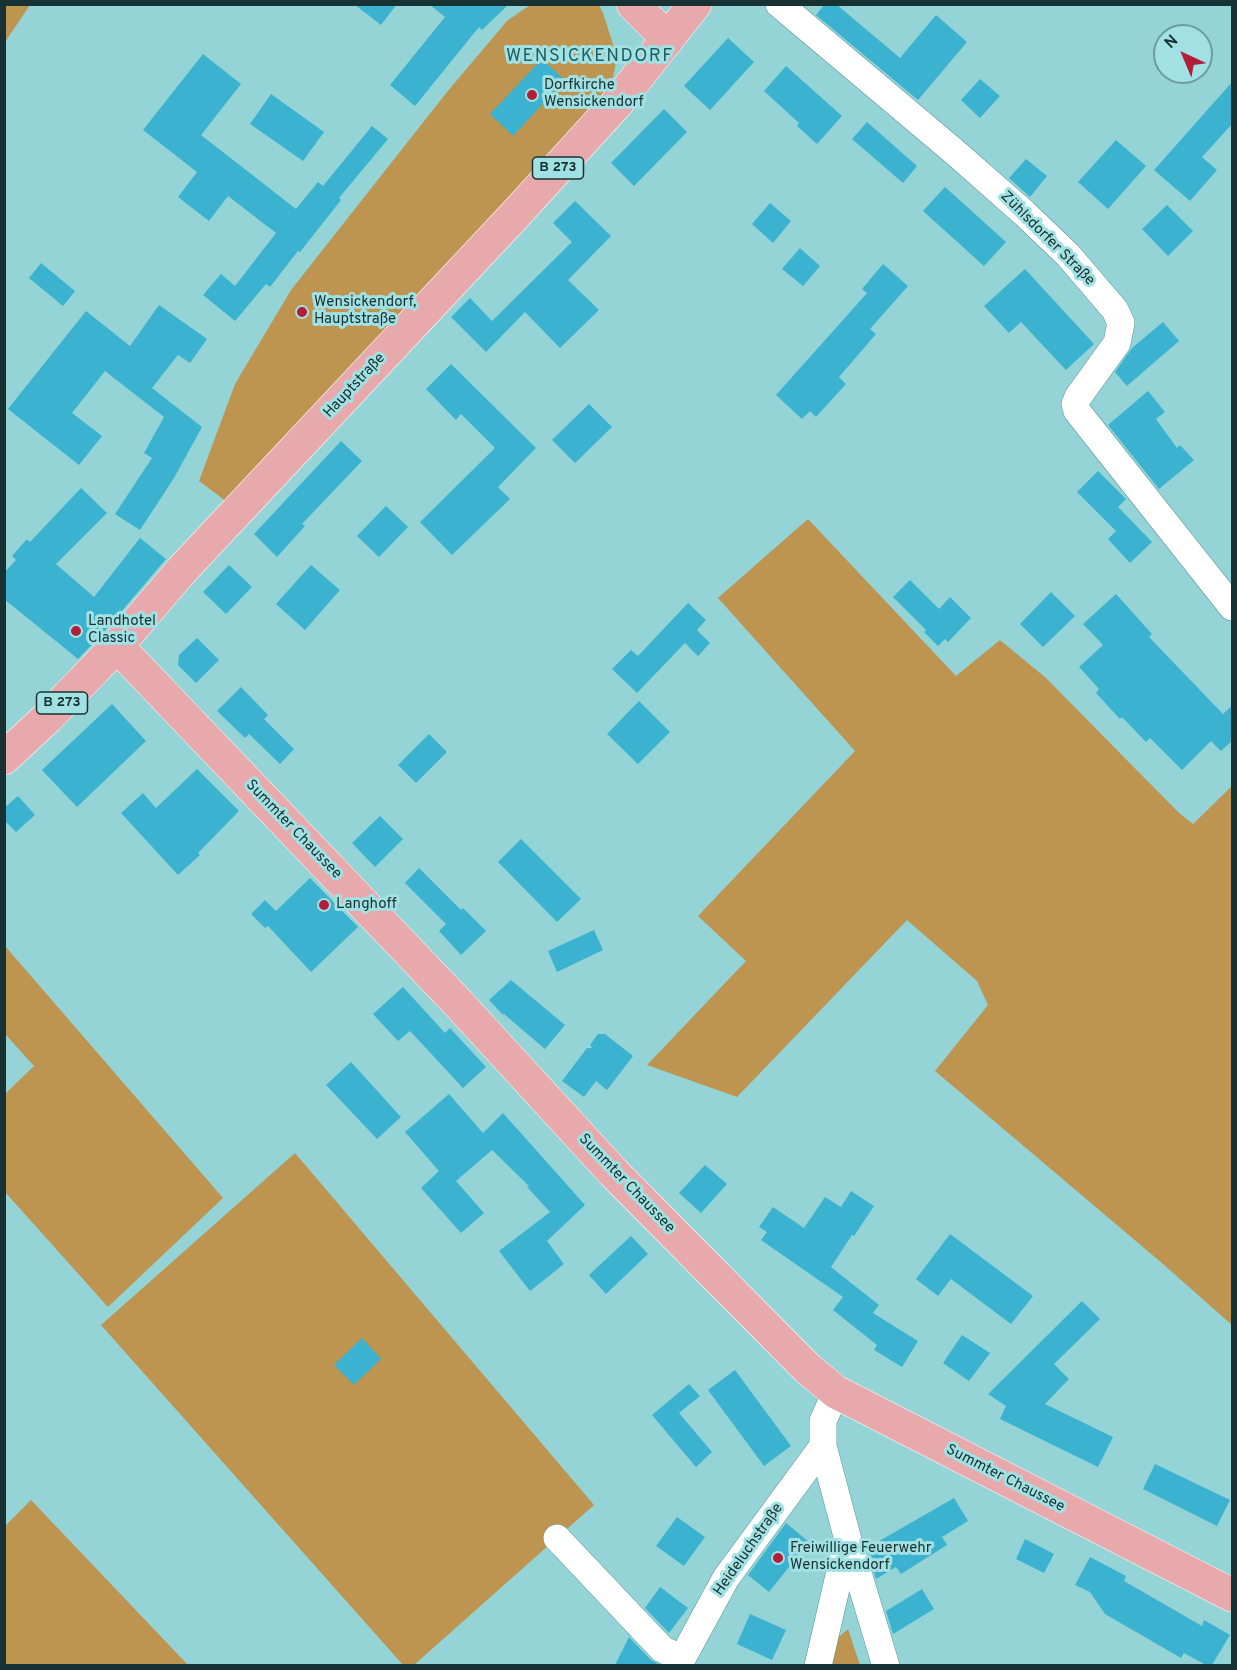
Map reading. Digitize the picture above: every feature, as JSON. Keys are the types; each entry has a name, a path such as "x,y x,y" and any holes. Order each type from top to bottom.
{"main road":[{"path":"633,4 668,39"},
{"name":"Hauptstraße","path":"4,758 47,718 117,645 182,570 604,118 695,4"},
{"name":"Summter Chaussee","path":"117,645 459,1004 613,1172 799,1361 836,1392 1233,1595"}],"street":[{"name":"Zühlsdorfer Straße","path":"778,4 1024,213 1068,255 1114,310 1121,323 1117,343 1078,397 1075,404 1077,411 1233,607"},
{"path":"836,1392 823,1421 823,1446 848,1540 886,1665"},
{"name":"Heideluchstraße","path":"557,1538 662,1649 680,1662 726,1578 823,1446"},
{"path":"818,1665 848,1540"}],"shaded area":[{"path":"4,5 30,5 5,42"},
{"path":"530,5 599,5 617,57 611,88 227,502 199,481 235,384 291,290 447,92 507,21"},
{"path":"808,519 956,676 1000,640 1046,678 1179,813 1193,824 1232,786 1232,1325 935,1071 988,1005 977,981 907,920 737,1097 647,1065 746,961 698,916 855,751 718,598"},
{"path":"5,946 223,1198 108,1307 5,1192 5,1094 34,1066 5,1034"},
{"path":"295,1153 594,1505 414,1665 403,1665 101,1325"},
{"path":"31,1500 188,1665 5,1665 5,1526"},
{"path":"848,1629 860,1665 822,1666 825,1649"}],"building":[{"path":"354,4 397,4 381,25"},
{"path":"429,4 509,4 482,30 479,27 415,106 390,85 445,17"},
{"path":"825,4 836,4 900,58 936,15 967,42 918,100 816,15"},
{"path":"728,38 754,62 710,110 684,86"},
{"path":"203,54 241,84 201,135 296,209 318,182 323,186 372,126 388,139 339,198 341,200 300,252 298,251 270,287 266,284 235,321 203,295 221,274 235,286 276,233 228,196 209,221 178,197 197,172 143,130"},
{"name":"Dorfkirche Wensickendorf","path":"542,59 565,80 513,136 490,114"},
{"path":"786,66 842,116 817,144 797,126 799,123 764,91"},
{"path":"980,79 1000,96 980,118 961,100"},
{"path":"1233,81 1233,123 1202,157 1217,170 1190,201 1154,170"},
{"path":"271,94 324,132 303,161 250,124"},
{"path":"664,109 687,132 634,186 611,163"},
{"path":"867,122 917,166 903,183 852,139"},
{"path":"1116,140 1146,166 1108,209 1078,182"},
{"path":"1026,159 1047,176 1030,197 1009,178"},
{"path":"945,187 1006,242 984,266 923,211"},
{"path":"575,201 611,236 568,280 599,310 560,348 525,312 486,352 451,317 470,298 492,321 572,242 553,223"},
{"path":"770,203 791,221 773,243 752,224"},
{"path":"1167,205 1193,231 1168,256 1142,229"},
{"path":"800,248 820,266 803,286 782,269"},
{"path":"41,263 75,291 63,306 29,278"},
{"path":"883,264 908,286 870,329 876,334 839,377 846,384 816,417 810,411 802,419 776,395 867,293 862,289"},
{"path":"1025,269 1094,344 1066,370 1021,322 1009,333 984,306"},
{"path":"159,305 207,339 190,363 178,355 152,388 202,427 174,478 140,530 115,514 152,458 144,453 164,417 105,371 72,413 102,436 79,465 8,409 86,311 130,346"},
{"path":"1163,322 1179,341 1127,386 1115,372 1132,348"},
{"path":"451,364 536,448 498,487 510,499 452,555 420,522 495,448 461,414 456,420 426,389"},
{"path":"1148,391 1165,412 1156,419 1177,448 1180,445 1194,460 1159,489 1108,425"},
{"path":"589,404 612,427 575,463 552,440"},
{"path":"341,441 362,461 302,524 305,526 277,557 254,534"},
{"path":"1098,471 1126,499 1118,507 1152,542 1130,563 1108,539 1116,531 1077,492"},
{"name":"Landhotel Classic","path":"81,488 107,513 56,564 94,597 140,538 166,559 78,659 4,599 4,573 16,560 12,556 27,539 30,542"},
{"path":"386,506 408,527 379,557 357,536"},
{"path":"229,565 252,587 226,614 203,592"},
{"path":"311,565 340,590 305,630 276,604"},
{"path":"910,580 939,609 950,597 971,618 948,642 945,639 938,646 924,632 926,630 893,597"},
{"path":"1051,592 1075,616 1043,647 1020,624"},
{"path":"1116,594 1152,634 1149,637 1223,714 1233,705 1233,740 1221,751 1211,741 1182,770 1150,738 1146,742 1122,717 1120,719 1096,693 1099,689 1079,667 1103,645 1083,624"},
{"path":"688,603 706,620 697,630 710,643 698,656 685,643 637,693 612,669 631,650 638,656"},
{"path":"197,638 219,660 196,683 178,665 179,655"},
{"path":"241,687 268,715 264,719 294,749 280,764 249,734 245,738 217,711"},
{"path":"639,701 670,732 638,764 607,734"},
{"path":"112,704 146,741 77,807 42,770"},
{"path":"429,734 447,752 416,783 398,765"},
{"path":"197,769 239,811 198,853 200,855 178,875 121,813 143,793 156,808"},
{"path":"18,796 35,815 16,832 4,820 4,808"},
{"path":"380,816 403,839 375,867 352,843"},
{"path":"521,839 581,899 557,922 498,862"},
{"path":"419,868 461,910 463,908 486,931 461,955 439,931 446,924 405,883"},
{"path":"310,878 358,927 311,972 268,926 265,928 251,914 265,900 276,911"},
{"path":"594,930 603,950 557,972 548,951"},
{"path":"511,980 565,1025 545,1049 503,1015 489,1000"},
{"path":"403,987 445,1033 450,1028 486,1067 463,1088 410,1031 398,1041 373,1014"},
{"path":"598,1034 605,1034 633,1056 607,1090 596,1081 584,1097 562,1081 587,1048 592,1048 590,1045"},
{"path":"351,1062 401,1117 377,1139 326,1085"},
{"path":"449,1094 483,1133 503,1113 585,1205 547,1241 564,1264 530,1291 499,1251 550,1212 527,1187 529,1186 492,1150 456,1181 484,1213 461,1233 421,1188 439,1171 405,1132"},
{"path":"705,1165 727,1184 701,1213 679,1193"},
{"path":"851,1191 874,1206 831,1267 879,1305 873,1313 918,1341 902,1367 874,1350 877,1345 833,1310 843,1297 761,1240 767,1232 759,1227 773,1207 804,1228 825,1197 841,1207"},
{"path":"950,1234 1033,1296 1011,1324 951,1279 938,1296 916,1279"},
{"path":"631,1236 648,1254 606,1294 589,1275"},
{"path":"1082,1301 1100,1319 1054,1364 1069,1379 1045,1404 1113,1437 1098,1467 1000,1419 1006,1406 988,1394"},
{"path":"962,1335 990,1353 969,1381 943,1363"},
{"path":"362,1338 381,1359 354,1385 334,1365"},
{"path":"735,1370 791,1446 764,1466 708,1390"},
{"path":"689,1384 700,1396 679,1413 712,1452 696,1467 652,1415"},
{"path":"1155,1464 1230,1500 1217,1526 1143,1489"},
{"path":"954,1498 968,1521 942,1537 947,1545 901,1574 896,1567 876,1579 867,1548"},
{"path":"677,1517 705,1537 684,1566 656,1546"},
{"name":"Freiwillige Feuerwehr Wensickendorf","path":"786,1523 809,1542 769,1592 748,1575"},
{"path":"1025,1539 1054,1554 1044,1573 1016,1559"},
{"path":"1090,1557 1126,1576 1124,1581 1202,1626 1204,1620 1230,1635 1212,1665 1206,1665 1184,1653 1181,1658 1105,1614 1090,1592 1075,1585"},
{"path":"660,1587 688,1608 669,1633 645,1608"},
{"path":"922,1589 934,1609 893,1634 886,1611"},
{"path":"750,1614 786,1630 772,1660 737,1644"},
{"path":"629,1637 651,1660 660,1665 615,1665"}],"place":[{"name":"Dorfkirche Wensickendorf","path":"532,95"},
{"name":"Wensickendorf, Hauptstraße","path":"302,312"},
{"name":"Landhotel Classic","path":"76,631"},
{"name":"Langhoff","path":"324,905"},
{"name":"Freiwillige Feuerwehr Wensickendorf","path":"778,1558"}],"district":[{"name":"WENSICKENDORF","path":"590,57"}]}
